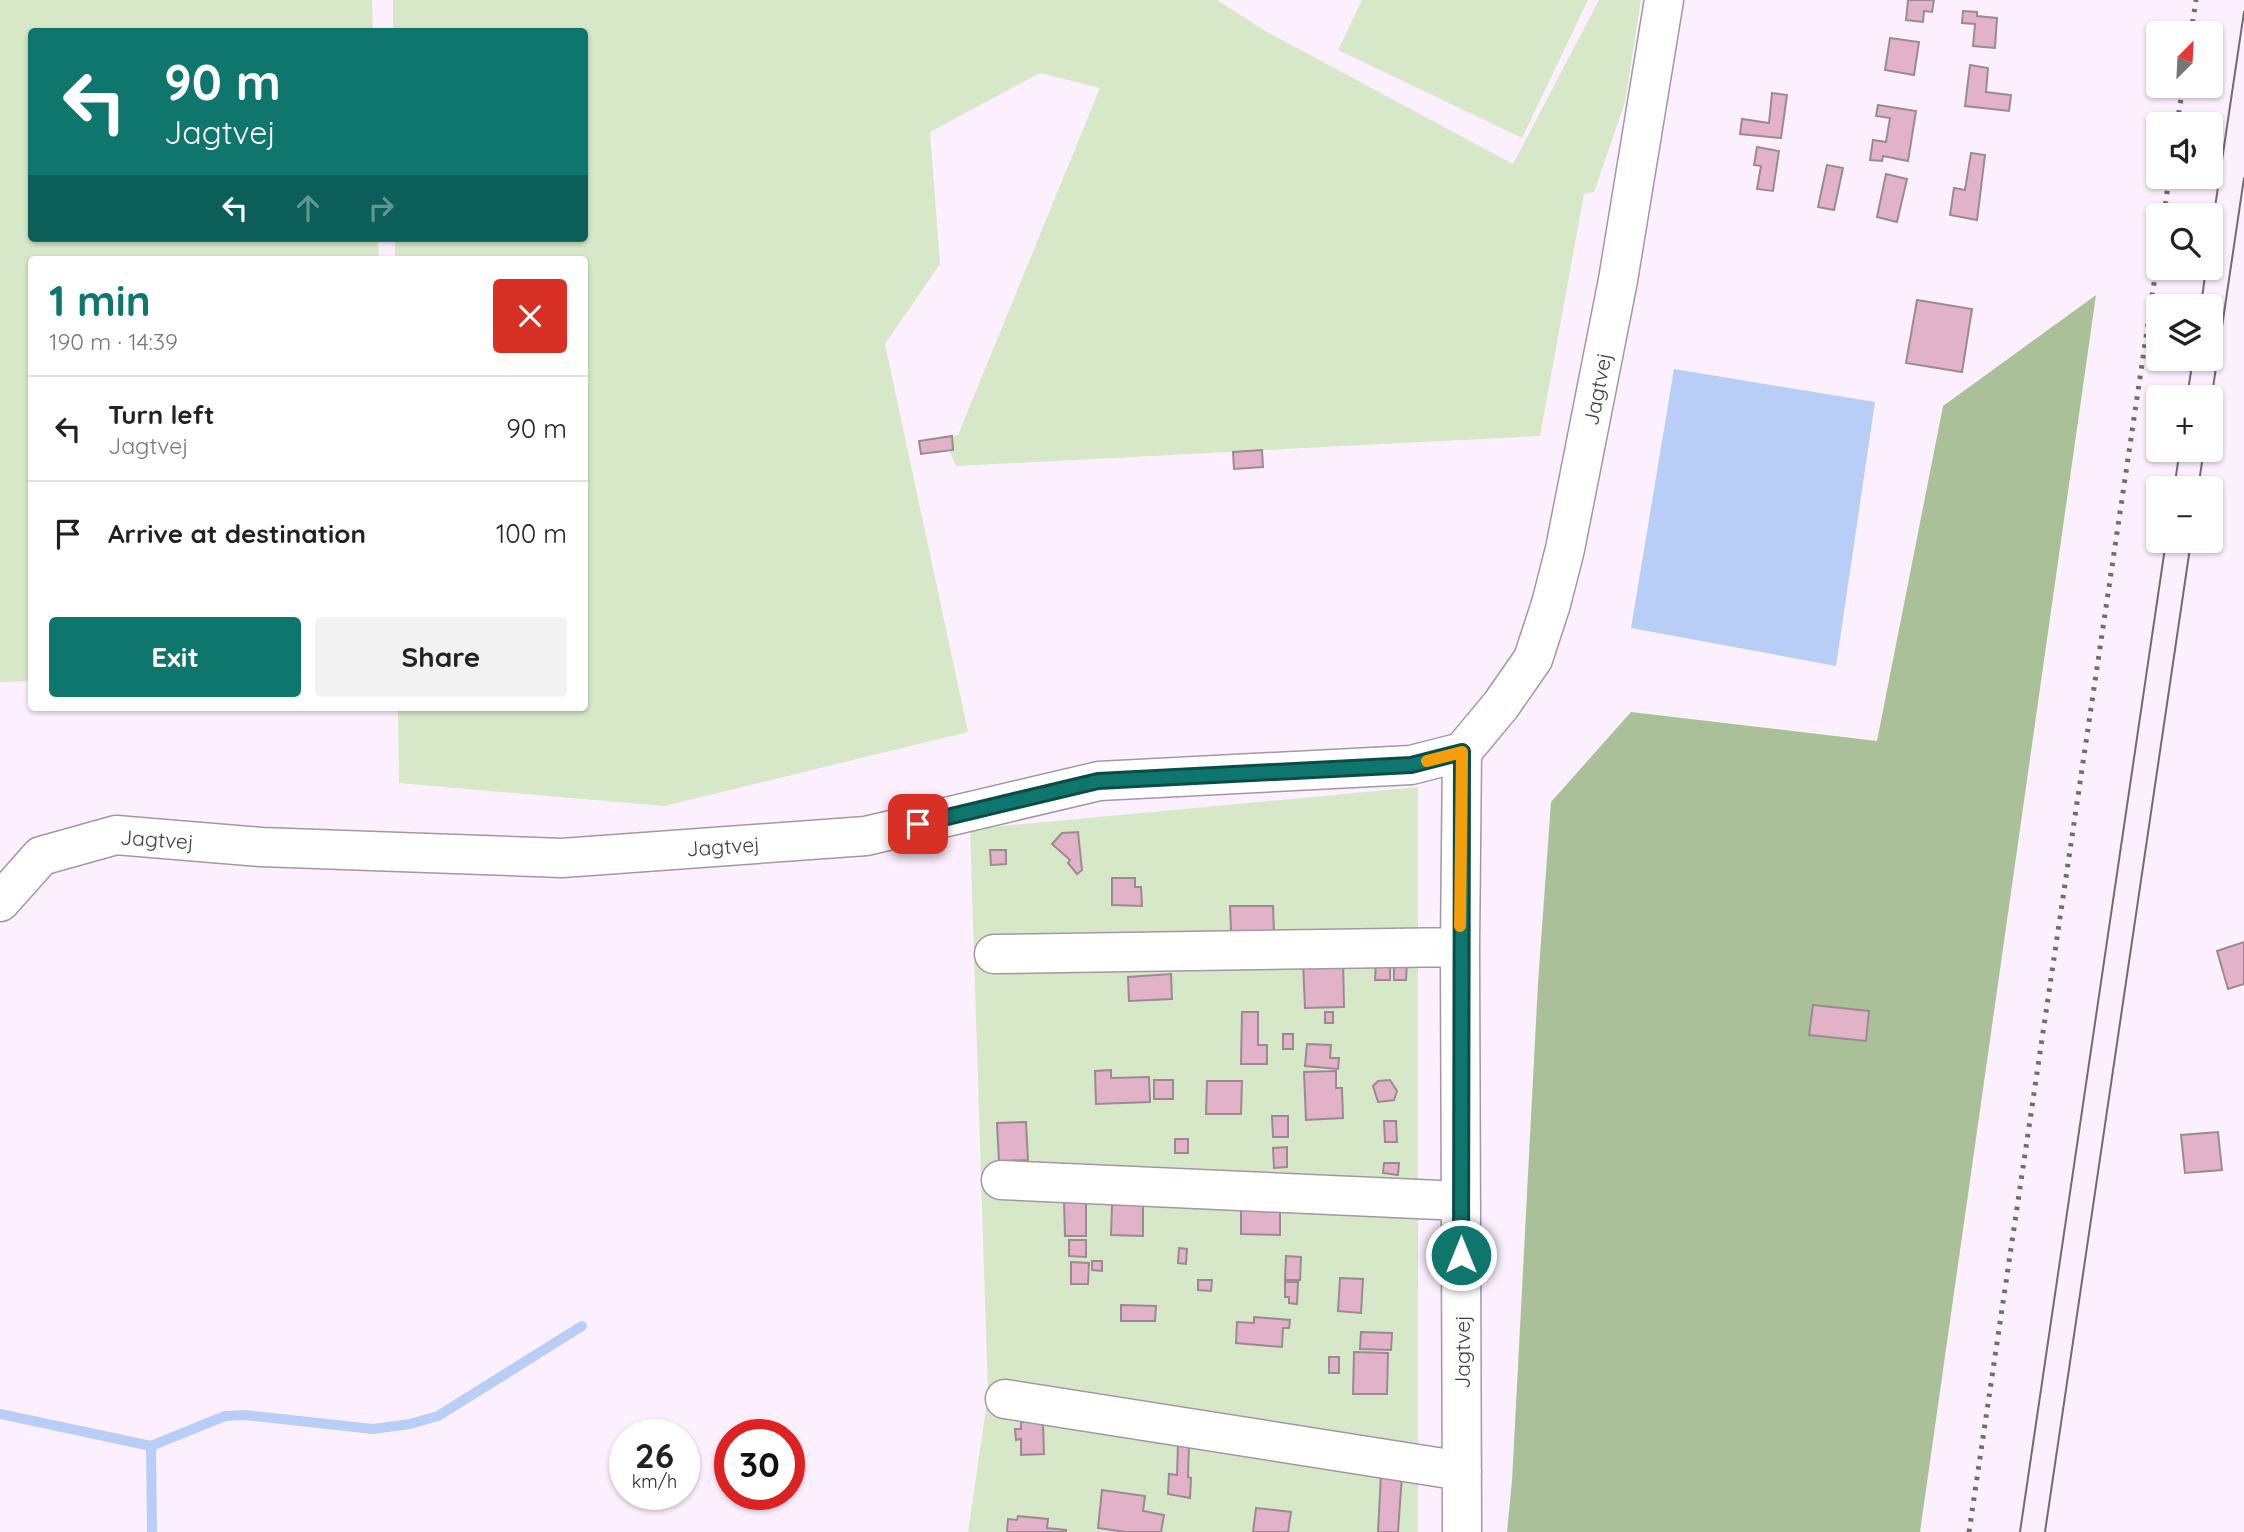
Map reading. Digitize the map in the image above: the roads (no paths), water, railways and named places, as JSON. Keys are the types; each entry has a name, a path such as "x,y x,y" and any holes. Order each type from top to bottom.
{"street":[{"name":"Jagtvej","path":"0,902 41,856 116,835 261,847 562,858 866,836 1098,781 1411,765 1462,752 1534,659 1551,604 1565,549 1618,280 1664,0"},
{"name":"Jagtvej","path":"1462,752 1462,1532"},
{"path":"994,954 1460,947"},
{"path":"1001,1180 1461,1201"},
{"path":"1005,1399 1462,1471"}],"water":[{"path":"1674,369 1875,402 1836,666 1631,628"}],"waterway":[{"path":"151,1446 225,1416 244,1415 373,1429 410,1424 438,1416 582,1326"},
{"path":"0,1414 151,1446 152,1532"}],"tram line":[{"path":"2216,203 2244,12"},
{"path":"2213,385 2244,178"},
{"path":"2203,294 2204,280"},
{"path":"2189,385 2191,371"},
{"path":"2176,476 2178,462"},
{"path":"2200,476 2202,462"},
{"path":"2020,1532 2164,553"},
{"path":"2045,1532 2189,553"}],"railway":[{"path":"2193,21 2196,0"},
{"path":"2179,112 2181,98"},
{"path":"2166,203 2167,189"},
{"path":"1969,1532 2154,280"}]}
